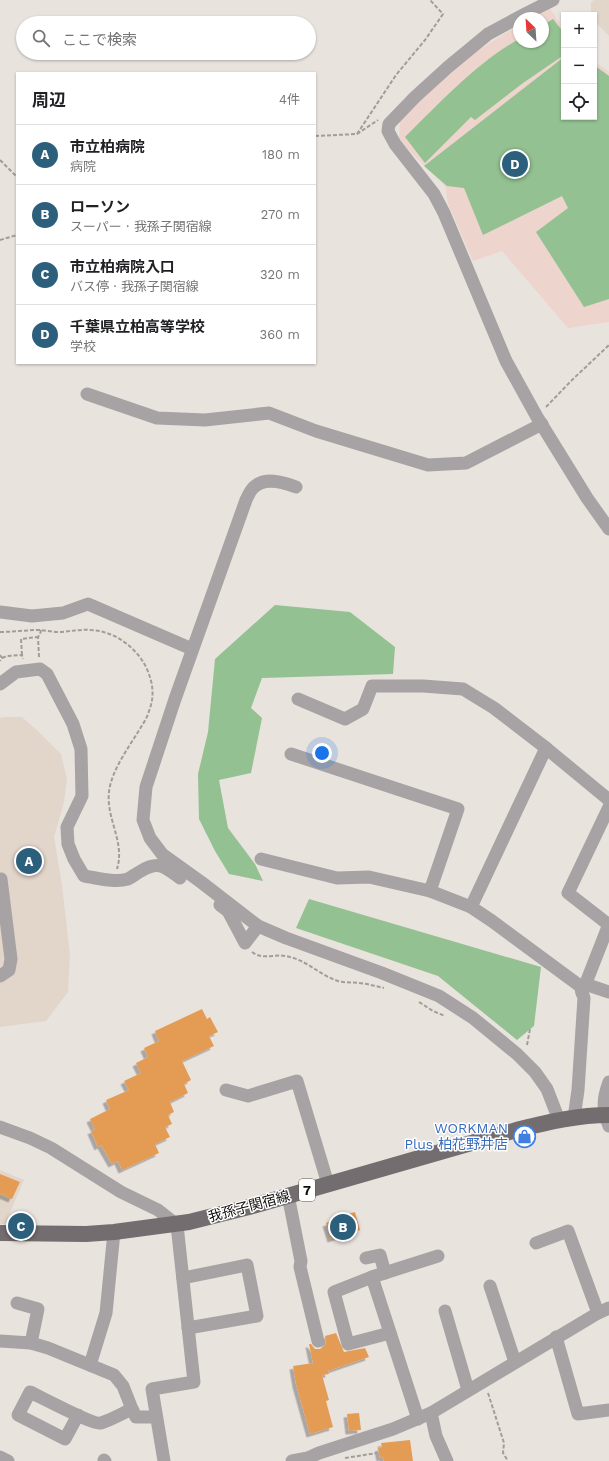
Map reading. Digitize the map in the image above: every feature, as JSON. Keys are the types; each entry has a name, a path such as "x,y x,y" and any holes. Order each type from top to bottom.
{"main road":[{"name":"我孫子関宿線","path":"0,1233 86,1234 177,1225 249,1207 520,1129 566,1119 608,1119"}],"street":[{"path":"553,0 488,34 414,97 389,124 388,131 395,144 434,194 444,213 506,361 539,420 587,498 609,529"},
{"path":"87,394 156,418 205,420 269,413 316,431 428,465 466,463 539,420"},
{"path":"296,487 274,481 264,482 253,488 246,500 192,649 146,787 143,820 150,838 162,854 258,926 439,996 473,1018 517,1054 535,1072 566,1119"},
{"path":"0,612 32,616 63,613 88,604 192,649"},
{"path":"0,684 16,672 40,669 47,674 73,724 81,749 82,796 67,827 68,844 74,859 84,876 114,881 128,879 147,867 155,865 167,868 228,911 246,943 258,926"},
{"path":"298,699 345,719 363,709 372,686 423,686 463,689 494,708 546,748 609,800"},
{"path":"471,907 546,748"},
{"path":"291,754 458,809 430,891"},
{"path":"566,1119 578,1090 584,988 609,925 568,894 609,807"},
{"path":"261,858 337,878 370,877 430,891 471,907 580,986 609,992"},
{"path":"0,976 9,970 11,959 1,879"},
{"path":"226,1090 248,1096 298,1081 328,1184"},
{"path":"608,1119 604,1096 609,1082"},
{"path":"0,1127 30,1138 51,1148 121,1192 158,1210 177,1225 194,1382 152,1389 164,1461"},
{"path":"288,1195 301,1261 300,1267 318,1341"},
{"path":"292,1461 311,1460 319,1453 393,1429 431,1413 603,1310 568,1231 536,1243"},
{"path":"90,1365 106,1313 114,1232"},
{"path":"366,1258 380,1255 378,1275 390,1333 418,1418"},
{"path":"390,1333 348,1344 334,1292 378,1275 438,1256"},
{"path":"183,1278 247,1265 257,1316 188,1328"},
{"path":"490,1286 515,1362"},
{"path":"17,1303 38,1309 30,1343"},
{"path":"444,1310 468,1390"},
{"path":"556,1337 578,1414 609,1410"},
{"path":"0,1341 30,1343 48,1348 114,1376 124,1386 136,1417 156,1417"},
{"path":"78,1415 100,1424 132,1409"},
{"path":"431,1413 436,1436 447,1461"},
{"path":"0,1457 8,1461"}],"path":[{"path":"356,134 396,75 425,40 443,14 430,0"},
{"path":"316,136 356,134 383,116"},
{"path":"0,160 16,176"},
{"path":"0,240 16,235"},
{"path":"539,420 572,380 609,345"},
{"path":"0,632 41,630 59,632 91,630 101,631 131,646 142,660 149,673 154,690 149,712 121,762 110,787 108,801 114,830 120,848 120,860 114,881"},
{"path":"40,669 38,637 41,630"},
{"path":"22,654 21,639 38,637"},
{"path":"0,655 2,658 0,661"},
{"path":"246,943 254,953 262,957 285,955 309,964 327,976 338,981 385,988"},
{"path":"417,1000 433,1011 448,1017"},
{"path":"527,1045 530,1029"},
{"path":"484,1381 504,1443 503,1453 508,1461"},
{"path":"344,1459 377,1453"}],"shaded area":[{"path":"594,0 609,0 609,36 597,24 597,12 591,12 591,2"},
{"path":"550,9 561,25 561,120 597,120 597,63 609,72 609,322 568,328 502,251 473,261 448,204 445,186 399,141 400,121 428,93 474,53 513,29 513,48 549,48 549,12 544,12"},
{"path":"22,717 61,754 67,779 64,802 54,837 62,885 70,955 68,992 46,1021 0,1027 0,718"},
{"path":"0,1170 24,1180 5,1224 0,1224"}],"green space":[{"path":"553,19 561,29 561,57 523,83 475,120 471,117 425,163 405,137 459,84 488,60 513,43 513,48 549,48 549,21"},
{"path":"561,59 561,120 597,120 597,67 609,76 609,299 584,307 536,232 568,208 562,196 483,235 464,188 447,186 424,166"},
{"path":"275,605 350,612 395,647 393,674 262,678 251,708 262,718 251,773 219,780 228,828 255,864 263,881 229,874 215,851 199,819 198,774 208,732 215,659"},
{"path":"309,899 541,967 534,1026 517,1040 438,976 296,928"}],"building":[{"path":"202,1009 207,1019 210,1017 218,1032 209,1036 214,1046 182,1061 191,1080 184,1084 188,1093 170,1102 174,1112 168,1115 172,1124 165,1127 170,1137 155,1144 159,1153 122,1170 118,1161 112,1164 101,1145 98,1147 91,1131 95,1129 90,1119 110,1109 106,1100 129,1090 124,1081 141,1073 136,1063 148,1057 144,1048 159,1041 155,1031"},
{"path":"0,1174 20,1182 12,1199 0,1194"},
{"path":"355,1212 360,1230 331,1239 326,1223 332,1221 331,1219"},
{"path":"336,1333 344,1352 365,1348 369,1357 328,1371 329,1374 322,1375 329,1400 326,1401 333,1427 310,1434 296,1384 293,1366 313,1363 309,1344 311,1344 315,1349 320,1349 326,1344 325,1336"},
{"path":"359,1413 361,1430 349,1431 347,1414"},
{"path":"410,1440 413,1461 384,1461 383,1457 380,1458 378,1448 382,1447 381,1443"}],"place":[{"name":"千葉県立柏高等学校","path":"515,164"},
{"name":"市立柏病院","path":"29,861"},
{"name":"WORKMAN Plus 柏花野井店","path":"524,1136"},
{"name":"市立柏病院入口","path":"21,1226"},
{"name":"ローソン","path":"343,1227"}]}
